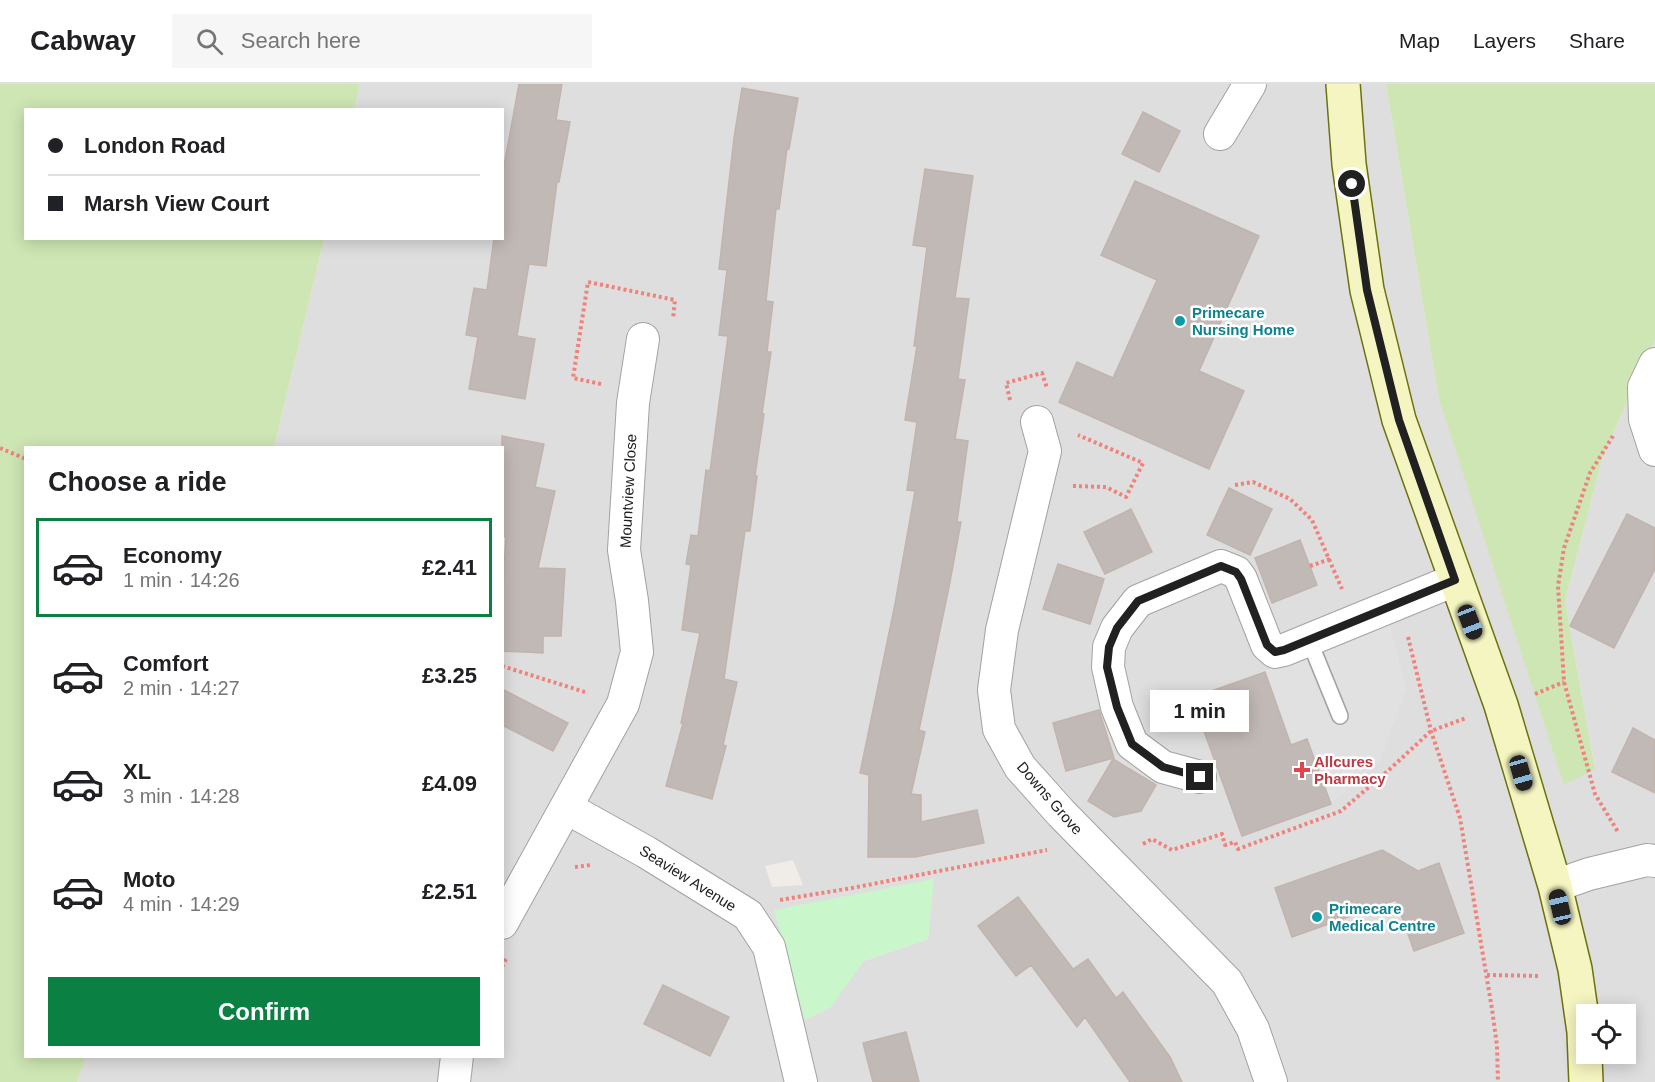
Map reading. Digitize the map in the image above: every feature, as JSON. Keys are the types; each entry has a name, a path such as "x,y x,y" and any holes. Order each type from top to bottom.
{"main road":[{"path":"1343,84 1349,164 1367,290 1399,420 1501,705 1555,886 1575,969 1584,1032 1586,1082"}],"street":[{"path":"1220,134 1250,84"},
{"name":"Mountview Close","path":"504,919 623,704 637,652 624,550 633,403 643,339"},
{"path":"1655,364 1644,387 1645,419 1655,450"},
{"name":"Downs Grove","path":"1037,422 1046,451 1002,630 994,690 999,729 1020,767 1061,813 1227,982 1253,1029 1271,1082"},
{"path":"1200,777 1163,767 1132,744 1117,707 1107,667 1109,647 1117,628 1138,601 1221,566 1236,572 1241,579 1267,645 1275,652 1310,640 1455,580"},
{"name":"Seaview Avenue","path":"567,808 646,852 748,915 769,947 801,1082"},
{"path":"1555,886 1589,874 1647,860 1655,861"},
{"path":"454,1082 457,1058"}],"lane":[{"path":"1310,640 1340,716"}],"path":[{"path":"1614,435 1590,473 1564,548 1558,586 1564,681 1595,794 1621,838"},
{"path":"0,448 24,458"},
{"path":"1235,485 1253,482 1290,499 1312,520 1345,598"},
{"path":"1310,566 1330,559"},
{"path":"1402,602 1405,625 1431,730 1460,818 1487,975 1497,1046 1498,1082"},
{"path":"504,667 623,704"},
{"path":"1341,811 1431,730 1501,705"},
{"path":"568,871 593,864"},
{"path":"769,902 836,891"},
{"path":"504,963 507,957"},
{"path":"1487,975 1551,976 1575,969"}],"shaded area":[{"path":"360,84 1386,84 1439,399 1595,768 1565,601 1603,455 1655,340 1655,1082 77,1082 85,1058 504,1058 504,446 274,446 324,240 504,240 504,108 354,108","holes":["1389,625 1406,690 1331,804 1242,836 1193,698","1382,850 1418,871 1439,864 1464,933 1414,951 1396,900 1292,937 1275,889","793,860 803,885 772,887 765,866","933,879 928,939 864,961"]},
{"path":"1389,625 1406,690 1380,760 1331,804 1307,740 1291,745 1265,672"}],"green space":[{"path":"0,84 360,84 354,108 24,108 24,240 324,240 274,446 24,446 24,1058 85,1058 77,1082 0,1082"},
{"path":"1386,84 1655,84 1655,340 1603,455 1565,601 1595,769 1564,785 1439,399"},
{"path":"934,879 928,939 864,961 830,1008 805,1020 774,910"}],"building":[{"path":"519,84 562,84 556,120 570,122 559,182 557,182 546,266 529,264 517,336 535,339 525,399 469,389 478,337 466,335 474,288 487,290 494,240 504,240 504,166"},
{"path":"742,88 798,98 789,149 787,149 779,209 776,209 766,301 773,302 767,352 771,352 750,531 745,531 724,679 737,682 723,745 726,746 712,799 666,786 683,723 681,723 700,633 682,630 691,565 686,564 691,535 698,536 706,470 710,471 728,336 719,335 727,270 719,269"},
{"path":"1143,112 1180,131 1159,172 1122,154"},
{"path":"925,169 973,176 955,298 969,299 958,379 965,380 955,439 968,441 957,522 961,522 919,730 925,732 911,794 921,795 921,822 977,810 984,843 915,857 868,857 869,775 860,773 895,604 915,491 907,490 917,422 905,420 917,346 914,346 927,247 913,245"},
{"name":"Primecare Nursing Home","path":"1135,181 1259,236 1199,371 1244,391 1209,469 1059,402 1077,362 1113,378 1157,280 1101,255"},
{"path":"502,436 544,444 535,487 555,491 538,568 565,569 561,636 543,636 543,653 504,651 506,537 504,536 504,446 502,446"},
{"path":"1229,488 1272,509 1250,555 1207,535"},
{"path":"1131,509 1152,552 1105,574 1084,532"},
{"path":"1627,514 1655,528 1655,569 1614,648 1570,626"},
{"path":"1300,540 1317,585 1272,603 1255,558"},
{"path":"1058,564 1104,579 1090,624 1043,609"},
{"path":"1265,672 1291,745 1307,739 1331,804 1242,836 1192,698"},
{"path":"504,690 568,723 553,751 504,726"},
{"path":"1099,710 1114,758 1066,771 1053,723"},
{"path":"1633,728 1655,740 1655,793 1612,772"},
{"path":"1113,759 1156,785 1141,811 1114,817 1088,801"},
{"name":"Primecare Medical Centre","path":"1382,850 1418,871 1439,863 1464,933 1414,951 1396,900 1292,937 1275,888"},
{"path":"1018,897 1073,969 1088,959 1116,998 1123,992 1170,1057 1182,1082 1130,1082 1085,1017 1077,1027 1031,965 1016,976 978,926"},
{"path":"663,985 729,1017 710,1056 644,1024"},
{"path":"906,1032 919,1082 873,1082 863,1043"}],"place":[{"name":"Primecare Nursing Home","path":"1180,321"},
{"name":"Allcures Pharmacy","path":"1302,770"},
{"name":"Primecare Medical Centre","path":"1317,917"}],"route":[{"path":"1200,777 1163,767 1132,744 1117,707 1107,667 1109,647 1117,628 1138,601 1221,566 1236,572 1241,579 1267,645 1275,652 1455,580 1399,420 1367,290 1352,184"}]}
